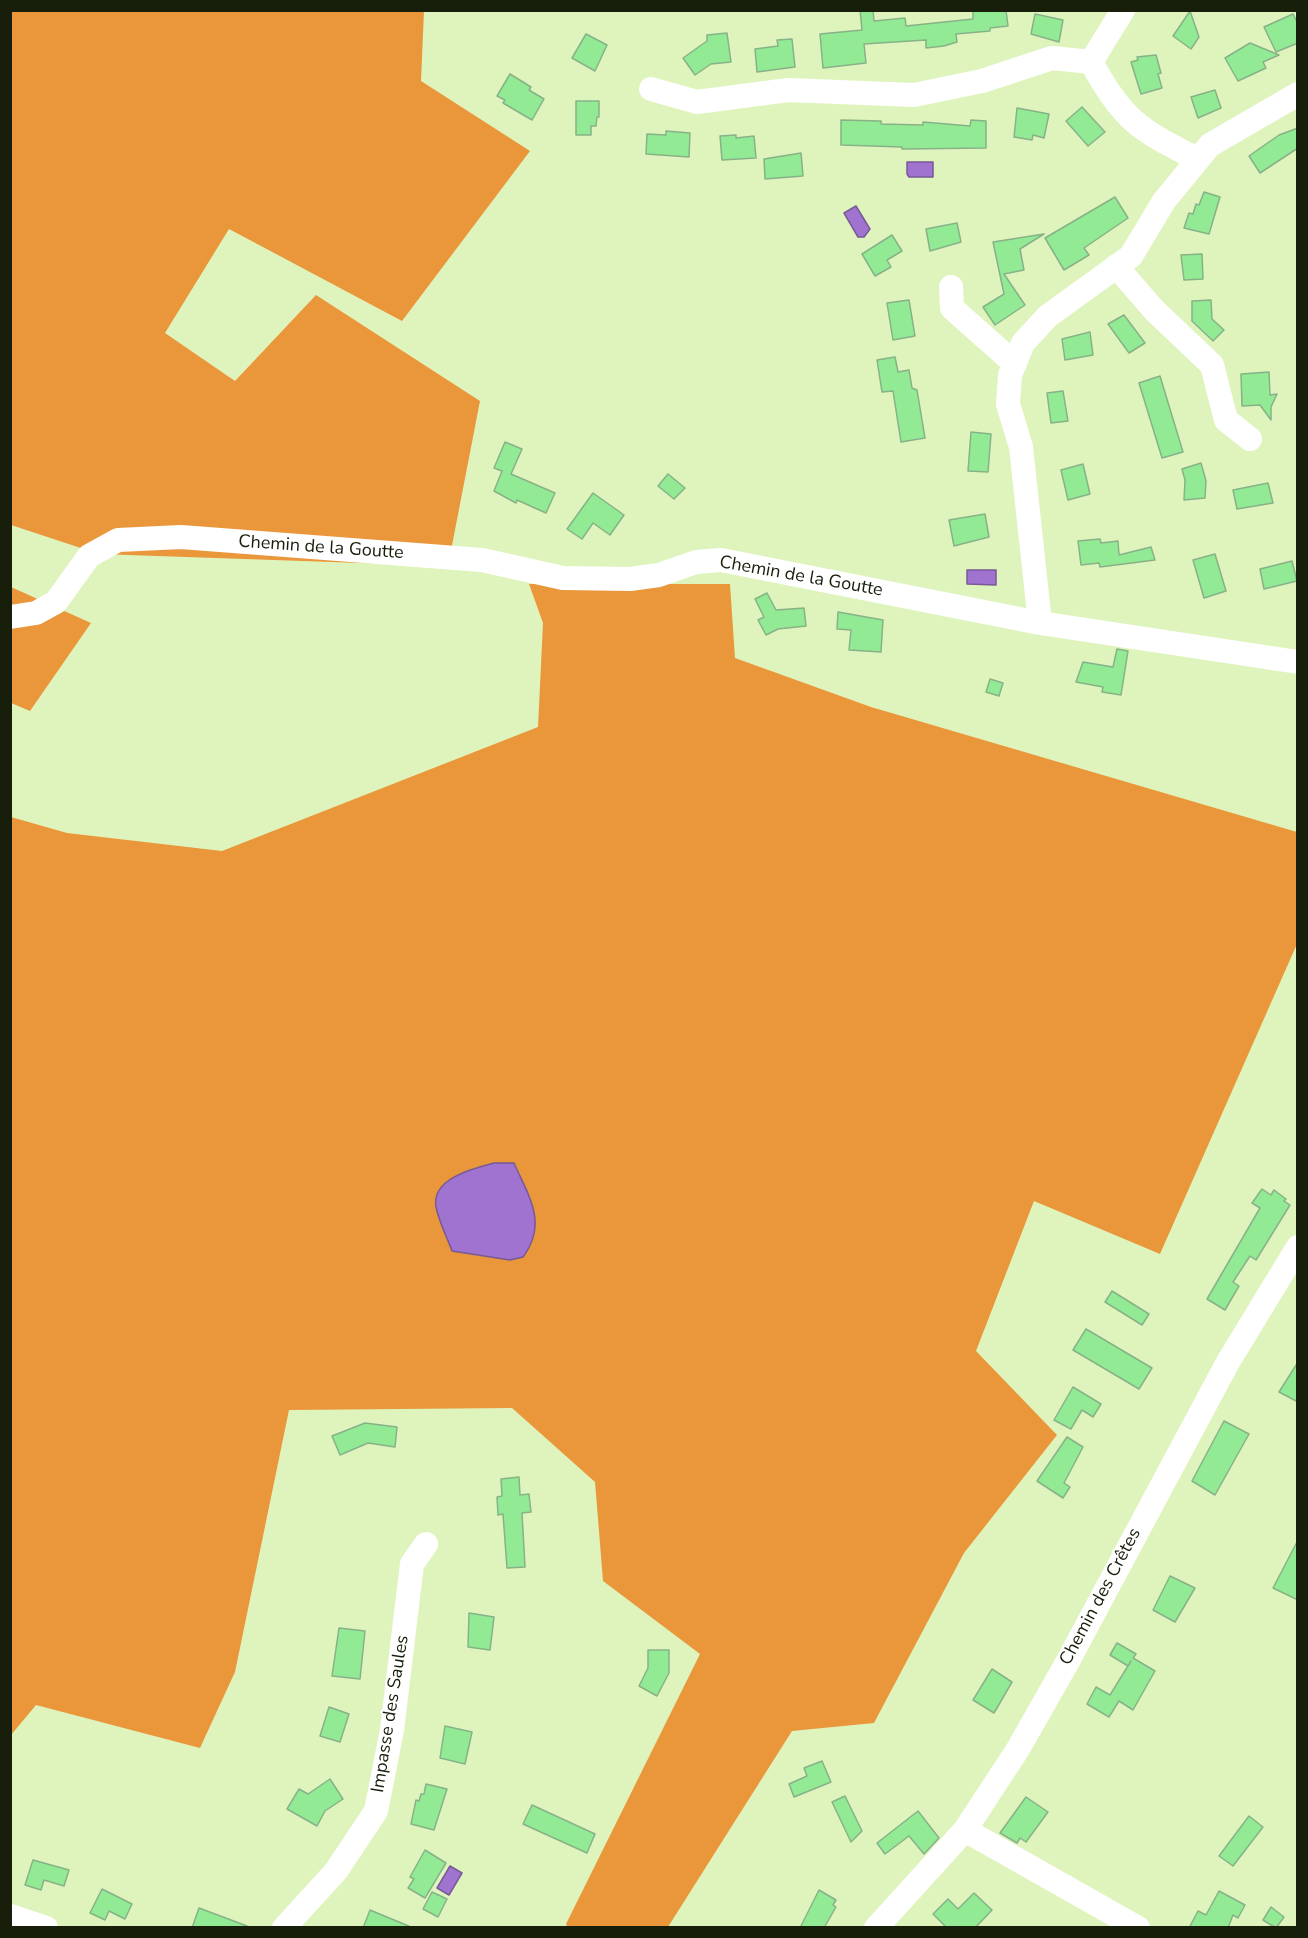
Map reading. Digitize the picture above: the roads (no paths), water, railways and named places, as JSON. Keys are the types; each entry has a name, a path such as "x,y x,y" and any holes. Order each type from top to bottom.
{"street":[{"path":"1091,62 1124,10"},
{"path":"651,89 697,102 788,90 914,95 982,81 1052,58 1091,62"},
{"path":"1091,62 1122,112 1147,133 1197,159"},
{"path":"1040,623 1021,447 1008,404 1010,375 1023,343 1048,316 1131,256 1164,201 1210,145 1298,94"},
{"path":"1116,266 1154,310 1212,365 1226,420 1250,439"},
{"path":"951,287 952,308 1015,364"},
{"name":"Chemin de la Goutte","path":"10,617 36,613 56,602 89,556 118,540 181,537 482,560 563,578 630,579 659,575 696,562 721,560 1040,623 1298,662"},
{"name":"Chemin des Crêtes","path":"876,1928 965,1830 1018,1749 1063,1671 1228,1362 1298,1247"},
{"name":"Impasse des Saules","path":"284,1928 336,1872 376,1811 392,1730 412,1564 426,1544"},
{"path":"965,1830 1138,1928"},
{"path":"10,1916 46,1928"}]}
